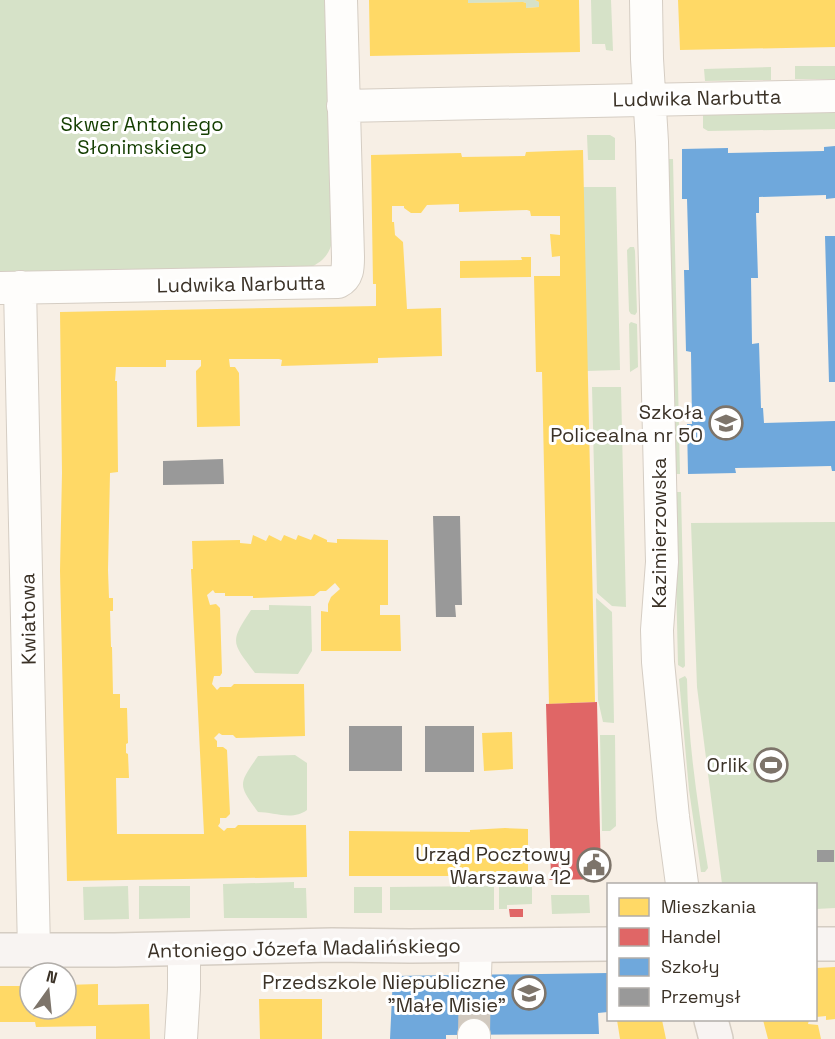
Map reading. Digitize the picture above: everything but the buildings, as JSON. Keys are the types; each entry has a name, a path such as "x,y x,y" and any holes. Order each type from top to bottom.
{"street":[{"name":"Ludwika Narbutta","path":"10,288 338,282 344,279 347,274 348,257 341,0"},
{"name":"Kazimierzowska","path":"646,0 652,142 662,562 657,630 658,662 682,883"},
{"name":"Ludwika Narbutta","path":"343,106 835,96"},
{"name":"Kwiatowa","path":"10,288 34,951"},
{"name":"Antoniego Józefa Madalińskiego","path":"0,950 332,945 476,960 607,944"},
{"path":"817,944 835,944"},
{"path":"181,1039 184,948"},
{"path":"711,1021 716,1039"}],"green space":[{"name":"Skwer Antoniego Słonimskiego","path":"0,0 326,0 333,238 326,256 309,268 0,274"},
{"path":"468,0 535,0 539,2 539,7 526,8 526,3 523,2 468,3"},
{"path":"591,0 611,0 613,51 606,50 605,44 592,44"},
{"path":"795,66 835,66 835,79 795,79"},
{"path":"771,67 771,80 705,81 704,69"},
{"path":"835,112 835,129 708,131 703,128 703,113"},
{"path":"587,135 610,135 615,138 615,160 588,160"},
{"path":"665,159 673,159 680,474 673,474"},
{"path":"583,187 616,187 620,370 587,371"},
{"path":"634,247 635,251 637,312 635,315 629,311 627,250"},
{"path":"631,322 637,324 638,367 630,372 629,324"},
{"path":"592,387 621,387 626,607 612,606 597,593"},
{"path":"674,492 681,492 685,666 683,668 678,665"},
{"name":"Orlik","path":"835,522 835,908 817,909 817,883 722,883 697,687 691,523"},
{"path":"596,598 612,612 614,723 603,722 598,700"},
{"path":"269,605 311,606 312,651 298,674 255,673 238,648 236,642 239,629 251,610 269,610"},
{"path":"685,676 694,774 708,868 705,872 701,872 689,790 679,679"},
{"path":"600,735 615,735 616,826 610,831 602,831"},
{"path":"295,755 307,763 307,810 296,815 258,812 247,796 243,784 251,766 258,756"},
{"path":"294,882 294,888 306,888 307,918 224,918 223,884"},
{"path":"532,885 532,904 507,905 507,909 499,909 499,886"},
{"path":"128,886 129,919 84,920 83,887"},
{"path":"139,886 190,886 190,918 139,919"},
{"path":"494,886 494,910 390,910 390,887"},
{"path":"354,887 382,887 382,913 354,913"},
{"path":"551,895 589,895 590,913 552,914"}],"tunnel":[{"path":"474,1035 475,974"}],"place":[{"name":"Szkoła Policealna nr 50","path":"726,423"},
{"name":"Orlik","path":"771,765"},
{"name":"Urząd Pocztowy Warszawa 12","path":"594,865"},
{"name":"Przedszkole Niepubliczne \"Małe Misie\"","path":"529,993"}]}
